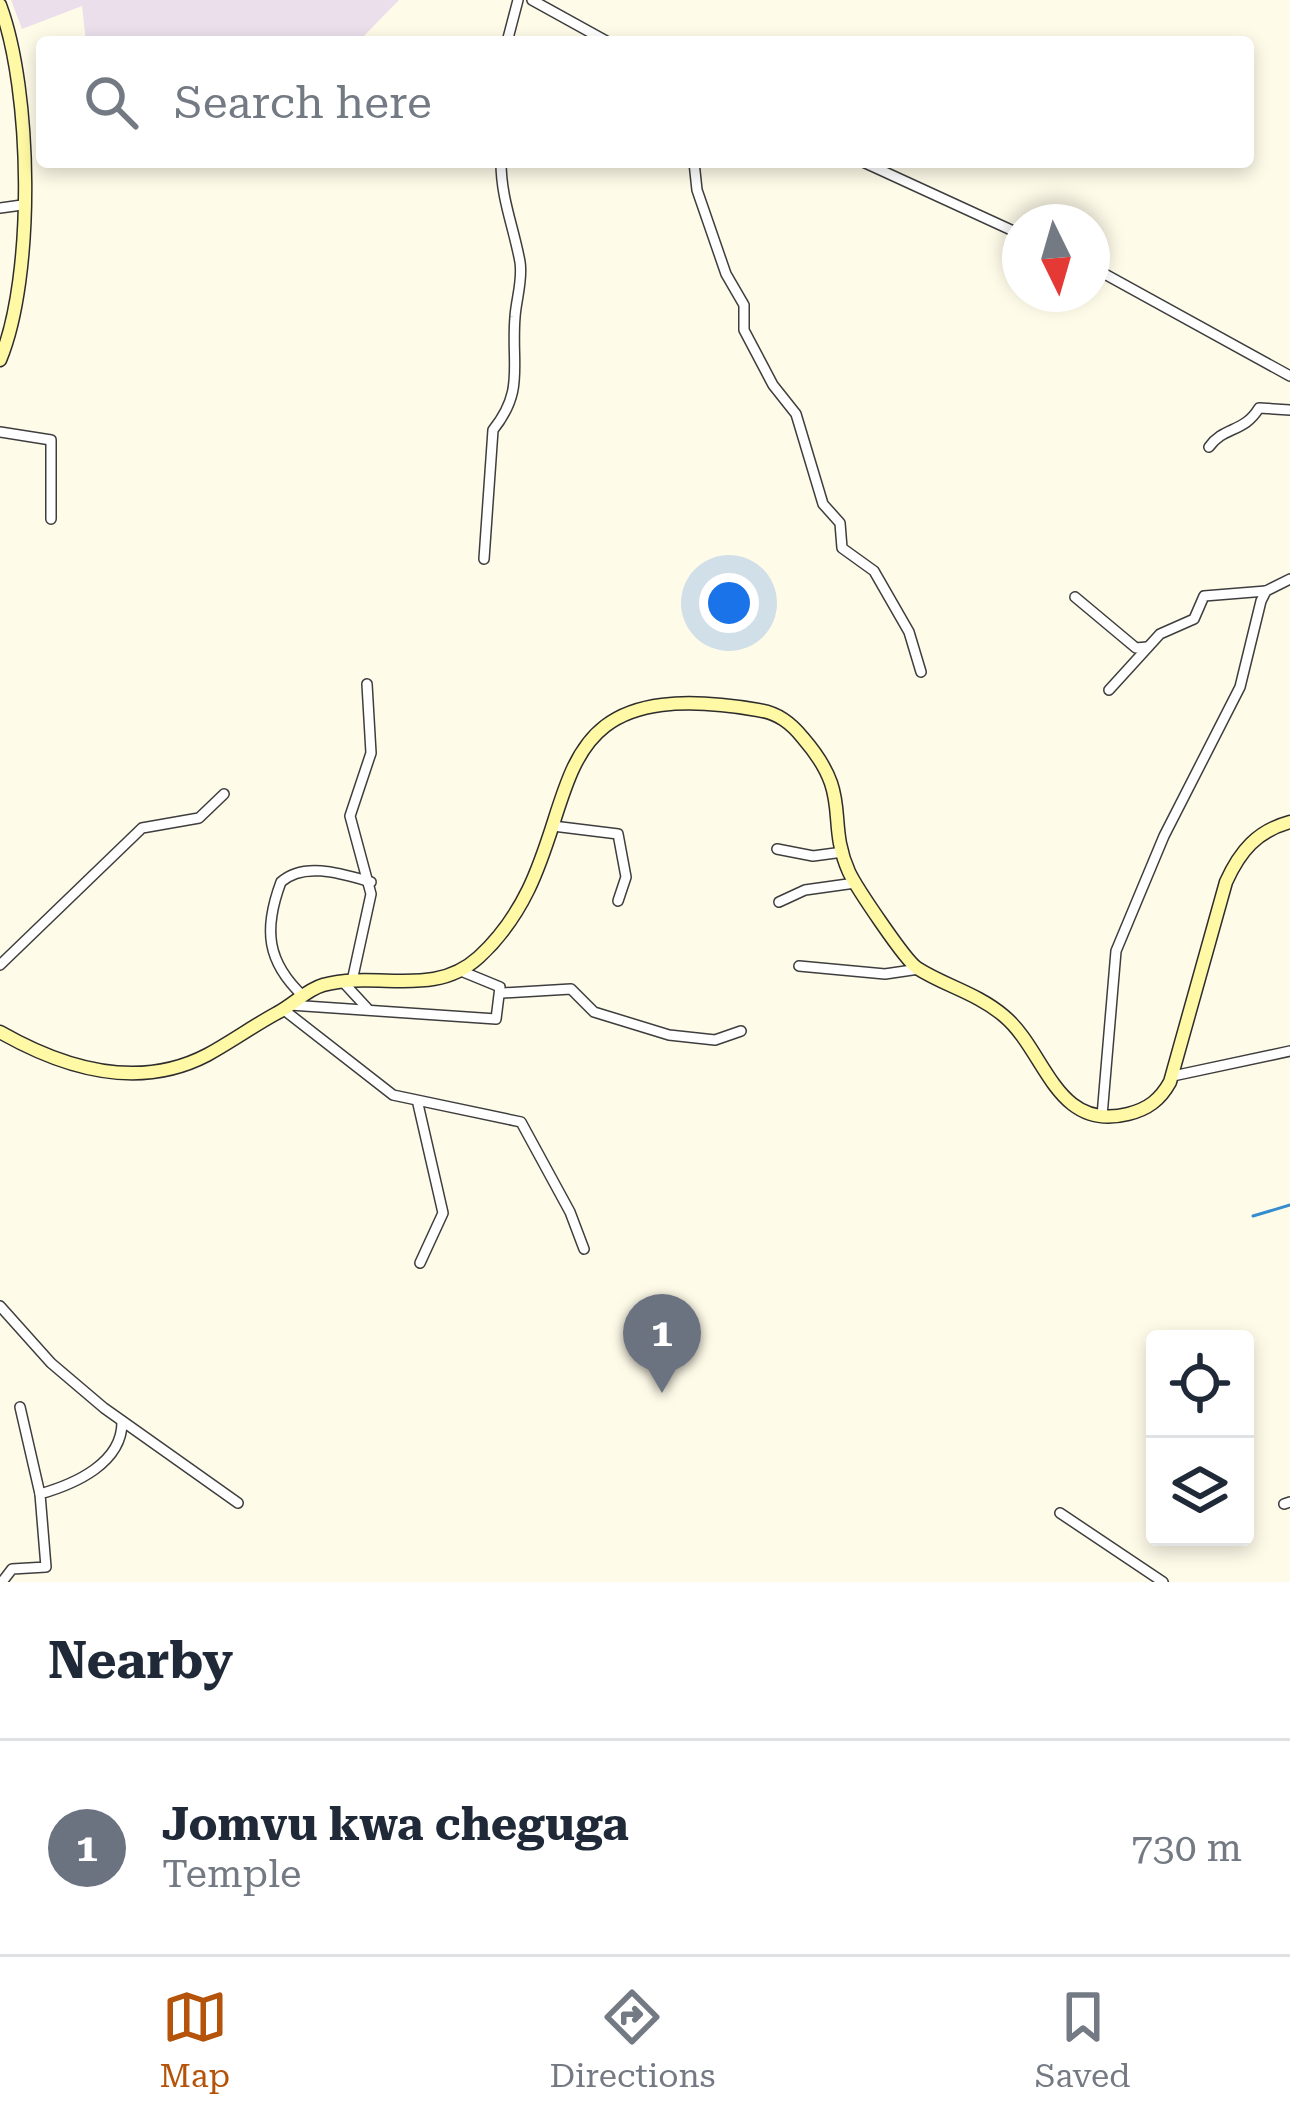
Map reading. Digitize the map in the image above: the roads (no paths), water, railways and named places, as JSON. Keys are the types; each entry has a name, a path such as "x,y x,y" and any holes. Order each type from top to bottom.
{"main road":[{"path":"0,5 18,79 22,205 20,298 0,361"},
{"path":"0,1032 75,1066 130,1074 203,1057 303,996 347,981 428,982 460,971 485,952 529,889 573,760 585,743 645,707 690,702 769,712 791,725 831,777 843,852 855,883 919,969 975,994 1007,1018 1051,1086 1083,1110 1102,1116 1147,1107 1173,1076 1232,869 1256,838 1290,823"}],"street":[{"path":"509,36 518,0"},
{"path":"532,0 597,36"},
{"path":"484,559 493,430 506,418 518,375 514,342 520,261 506,218 502,168"},
{"path":"695,168 726,274 744,305 744,330 772,386 796,414 823,504 840,524 842,548 874,571 909,632 921,672"},
{"path":"876,168 1002,226"},
{"path":"0,208 22,205"},
{"path":"1110,277 1290,376"},
{"path":"1209,447 1217,436 1247,426 1259,408 1290,410"},
{"path":"0,432 51,440 51,519"},
{"path":"1109,690 1128,675 1160,634 1194,619 1212,591 1266,591 1290,579"},
{"path":"1102,1116 1116,951 1164,836 1240,687 1266,591"},
{"path":"1076,597 1136,648 1148,647"},
{"path":"367,684 371,753 350,816 370,882 347,981 367,1008"},
{"path":"0,965 142,828 199,818 224,794"},
{"path":"553,826 618,834 626,877 618,901"},
{"path":"777,848 813,856 843,852"},
{"path":"303,996 279,973 272,948 281,882 292,874 320,872 370,882"},
{"path":"779,902 805,890 855,883"},
{"path":"800,966 885,974 919,969"},
{"path":"287,1007 367,1008 492,1021 499,1016 503,993 499,985 460,971"},
{"path":"503,993 571,989 594,1012 669,1035 715,1040 742,1031"},
{"path":"287,1007 385,1091 418,1104 522,1124 570,1212 584,1250"},
{"path":"1173,1076 1290,1051"},
{"path":"418,1104 443,1213 420,1263"},
{"path":"0,1306 51,1363 122,1421 238,1503"},
{"path":"2,1582 12,1570 41,1569 48,1562 40,1494 20,1407"},
{"path":"40,1494 105,1461 120,1442 122,1421"},
{"path":"1060,1513 1163,1582"}],"waterway":[{"path":"1253,1216 1290,1205"}],"place":[{"name":"Jomvu kwa cheguga","path":"662,1393"}]}
